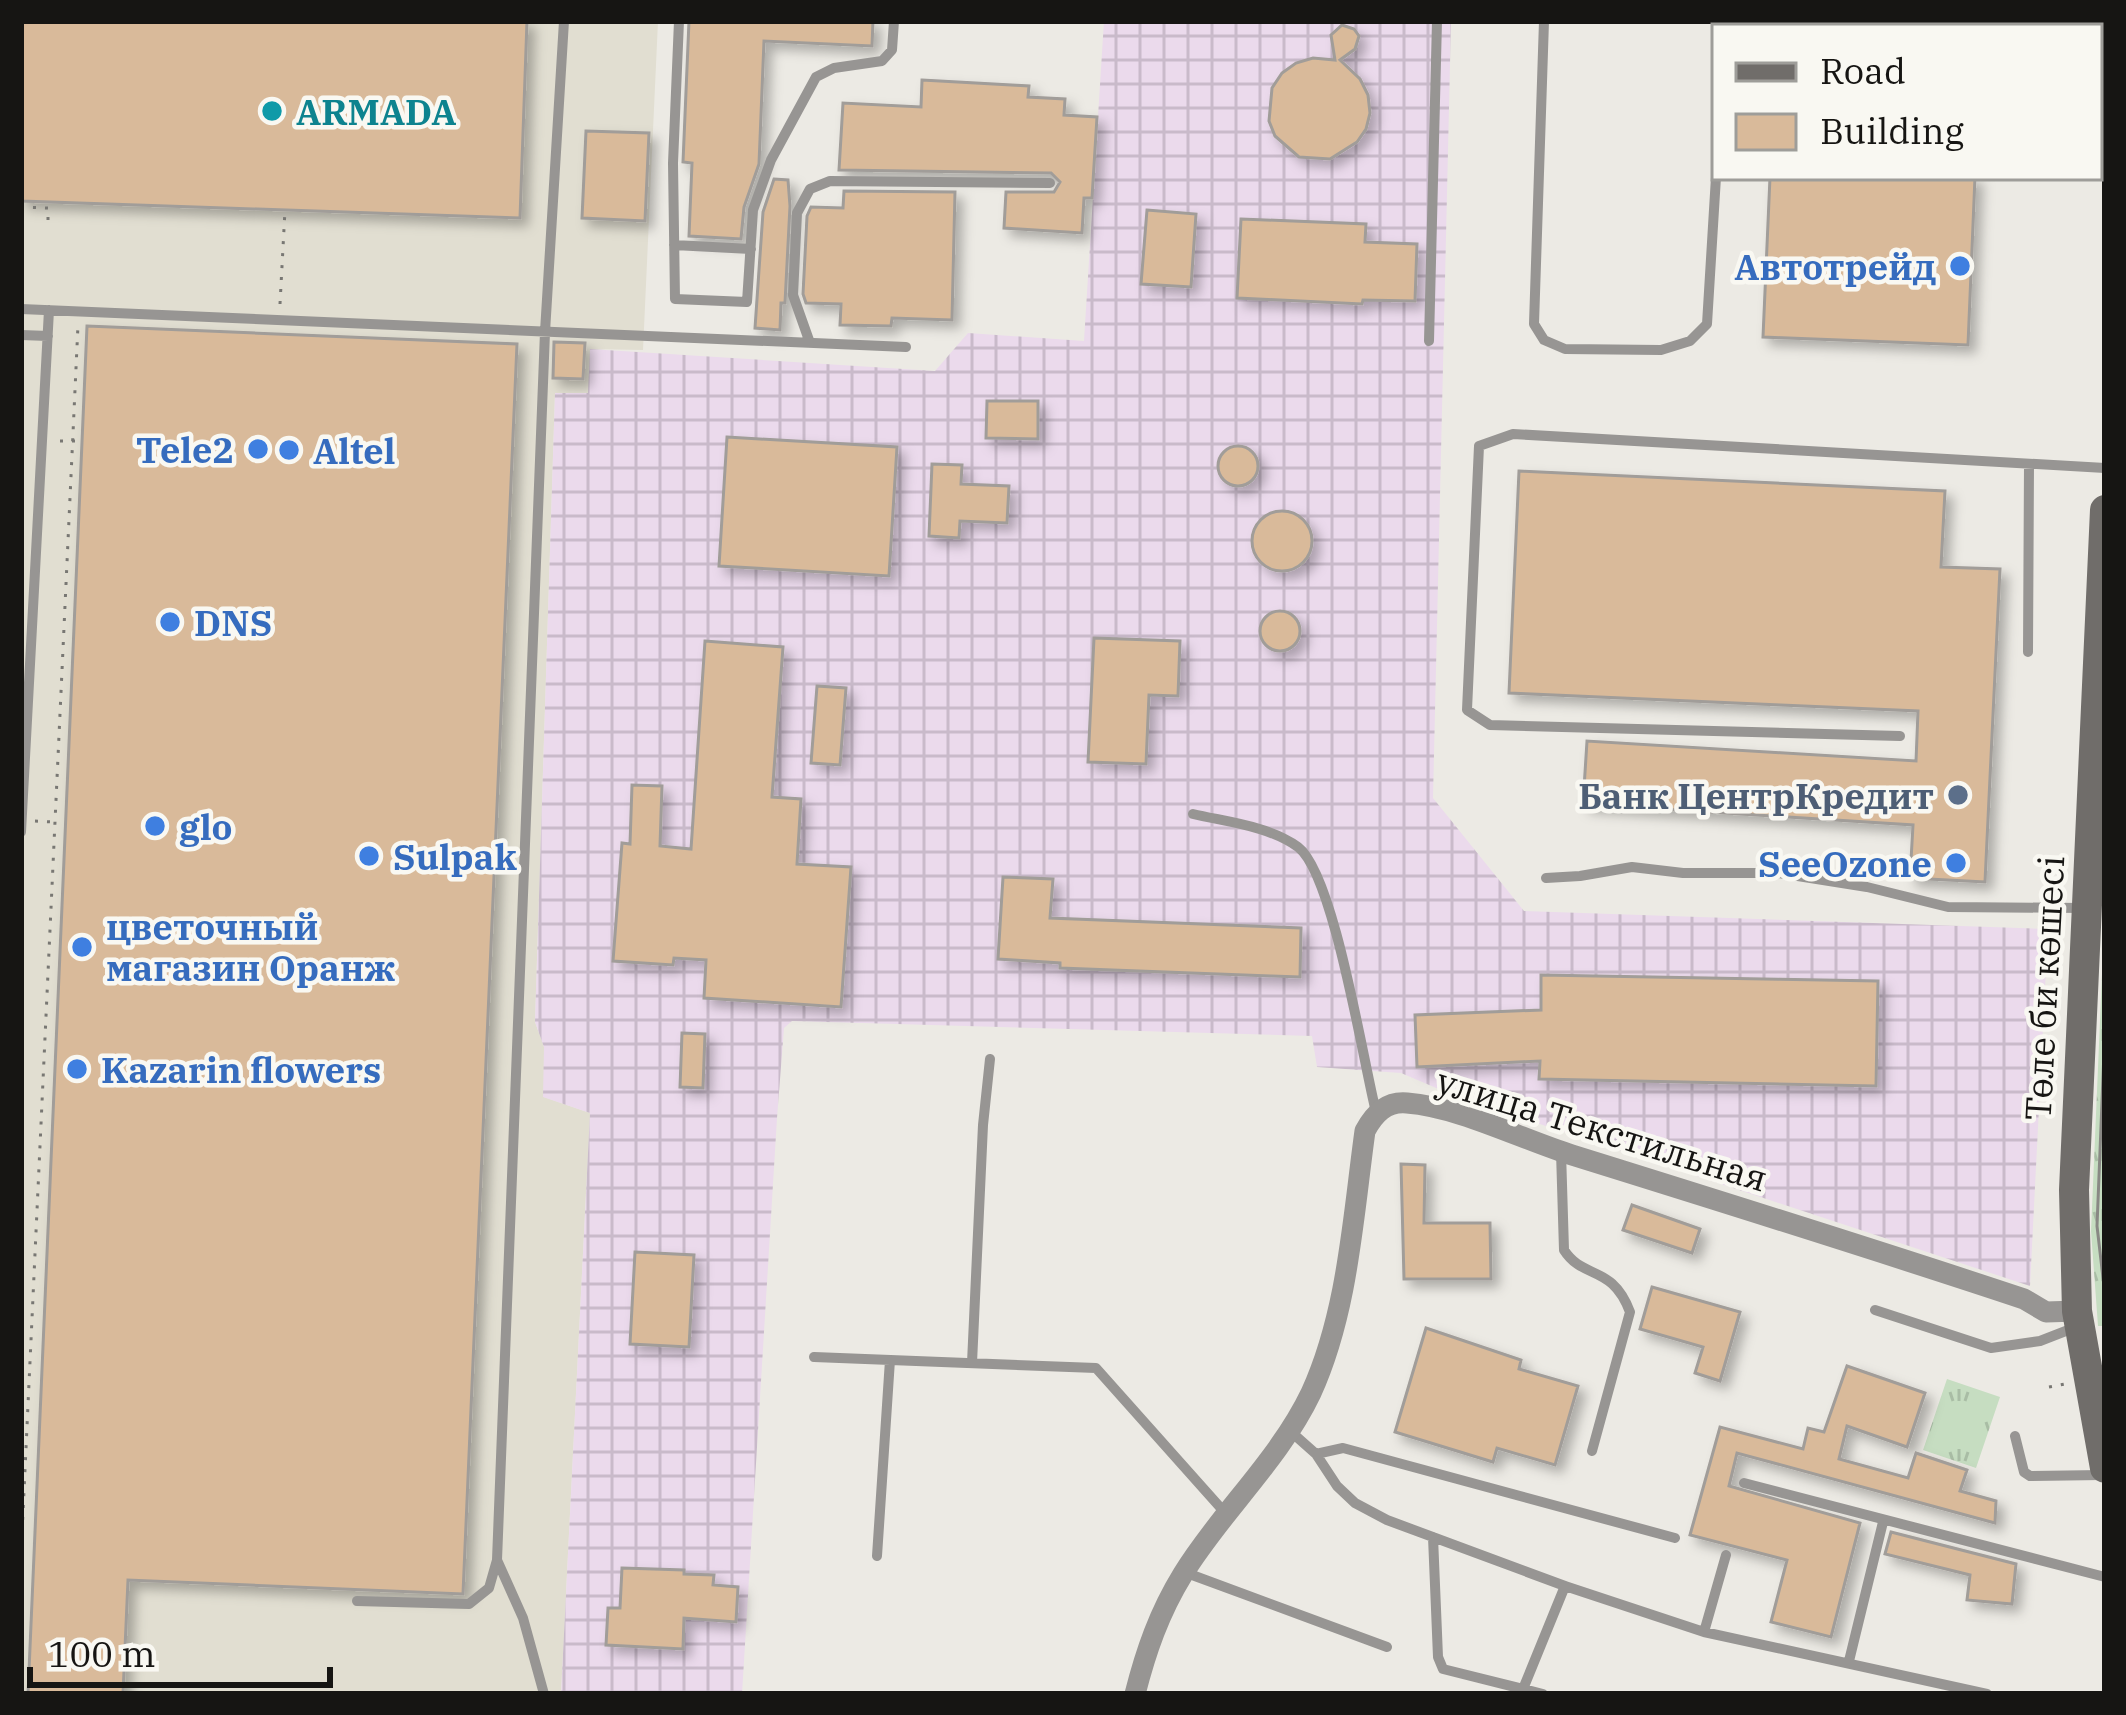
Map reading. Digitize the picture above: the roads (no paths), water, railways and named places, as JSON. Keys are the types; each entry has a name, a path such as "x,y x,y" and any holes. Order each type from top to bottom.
{"main road":[{"name":"Төле би көшесі","path":"2105,510 2100,727 2086,908 2074,1190 2078,1318 2105,1471"},
{"path":"2091,1399 2096,1372 2105,1364"}],"street":[{"name":"улица Текстильная","path":"1376,1112 1401,1102 1432,1107 1884,1252 2024,1299 2046,1312 2078,1318"},
{"path":"1135,1694 1150,1636 1184,1572 1309,1396 1334,1324 1365,1130 1376,1112"}],"lane":[{"path":"357,1601 469,1604 489,1588 497,1560 545,332 564,21"},
{"path":"679,21 675,299 748,302 753,210 816,77 834,68 882,61 892,50 894,21"},
{"path":"1430,341 1438,21"},
{"path":"1544,21 1534,324 1544,340 1565,349 1661,350 1690,341 1707,324 1716,180"},
{"path":"810,343 794,296 797,213 810,189 830,182 1049,183"},
{"path":"674,245 751,249"},
{"path":"21,309 906,347"},
{"path":"21,832 49,310"},
{"path":"21,335 48,336"},
{"path":"1900,736 1490,725 1478,717 1468,710 1479,446 1513,434 2105,468"},
{"path":"2028,652 2030,464"},
{"path":"1193,814 1273,833 1303,850 1335,922 1376,1112"},
{"path":"1546,878 1631,867 1683,873 1778,873 1867,886 1948,907 2086,908"},
{"path":"972,1363 983,1125 991,1060"},
{"path":"1561,1152 1564,1250 1570,1259 1615,1282 1630,1312 1592,1451"},
{"path":"1875,1310 1991,1348 2040,1341 2078,1318"},
{"path":"814,1357 1096,1368 1227,1515"},
{"path":"877,1556 890,1360"},
{"path":"1289,1430 1316,1454 1355,1503 1387,1520 1704,1631 1987,1694"},
{"path":"2015,1436 2024,1472 2030,1476 2105,1471"},
{"path":"1316,1454 1343,1448 1675,1538"},
{"path":"1744,1483 2105,1577"},
{"path":"1850,1661 1883,1522"},
{"path":"1433,1537 1438,1657 1443,1669 1543,1694"},
{"path":"1704,1631 1726,1555"},
{"path":"497,1560 523,1618 544,1694"},
{"path":"1184,1572 1388,1647"},
{"path":"1523,1689 1565,1586"}],"tram line":[{"path":"2105,1027 2097,1226 2105,1295"}],"place":[{"name":"ARMADA","path":"272,111"},
{"name":"Автотрейд","path":"1960,266"},
{"name":"Tele2","path":"258,449"},
{"name":"Altel","path":"289,450"},
{"name":"DNS","path":"170,622"},
{"name":"Банк ЦентрКредит","path":"1958,795"},
{"name":"glo","path":"155,826"},
{"name":"Sulpak","path":"369,856"},
{"name":"SeeОzone","path":"1956,863"},
{"name":"цветочный магазин Оранж","path":"82,947"},
{"name":"Kazarin flowers","path":"77,1069"}]}
